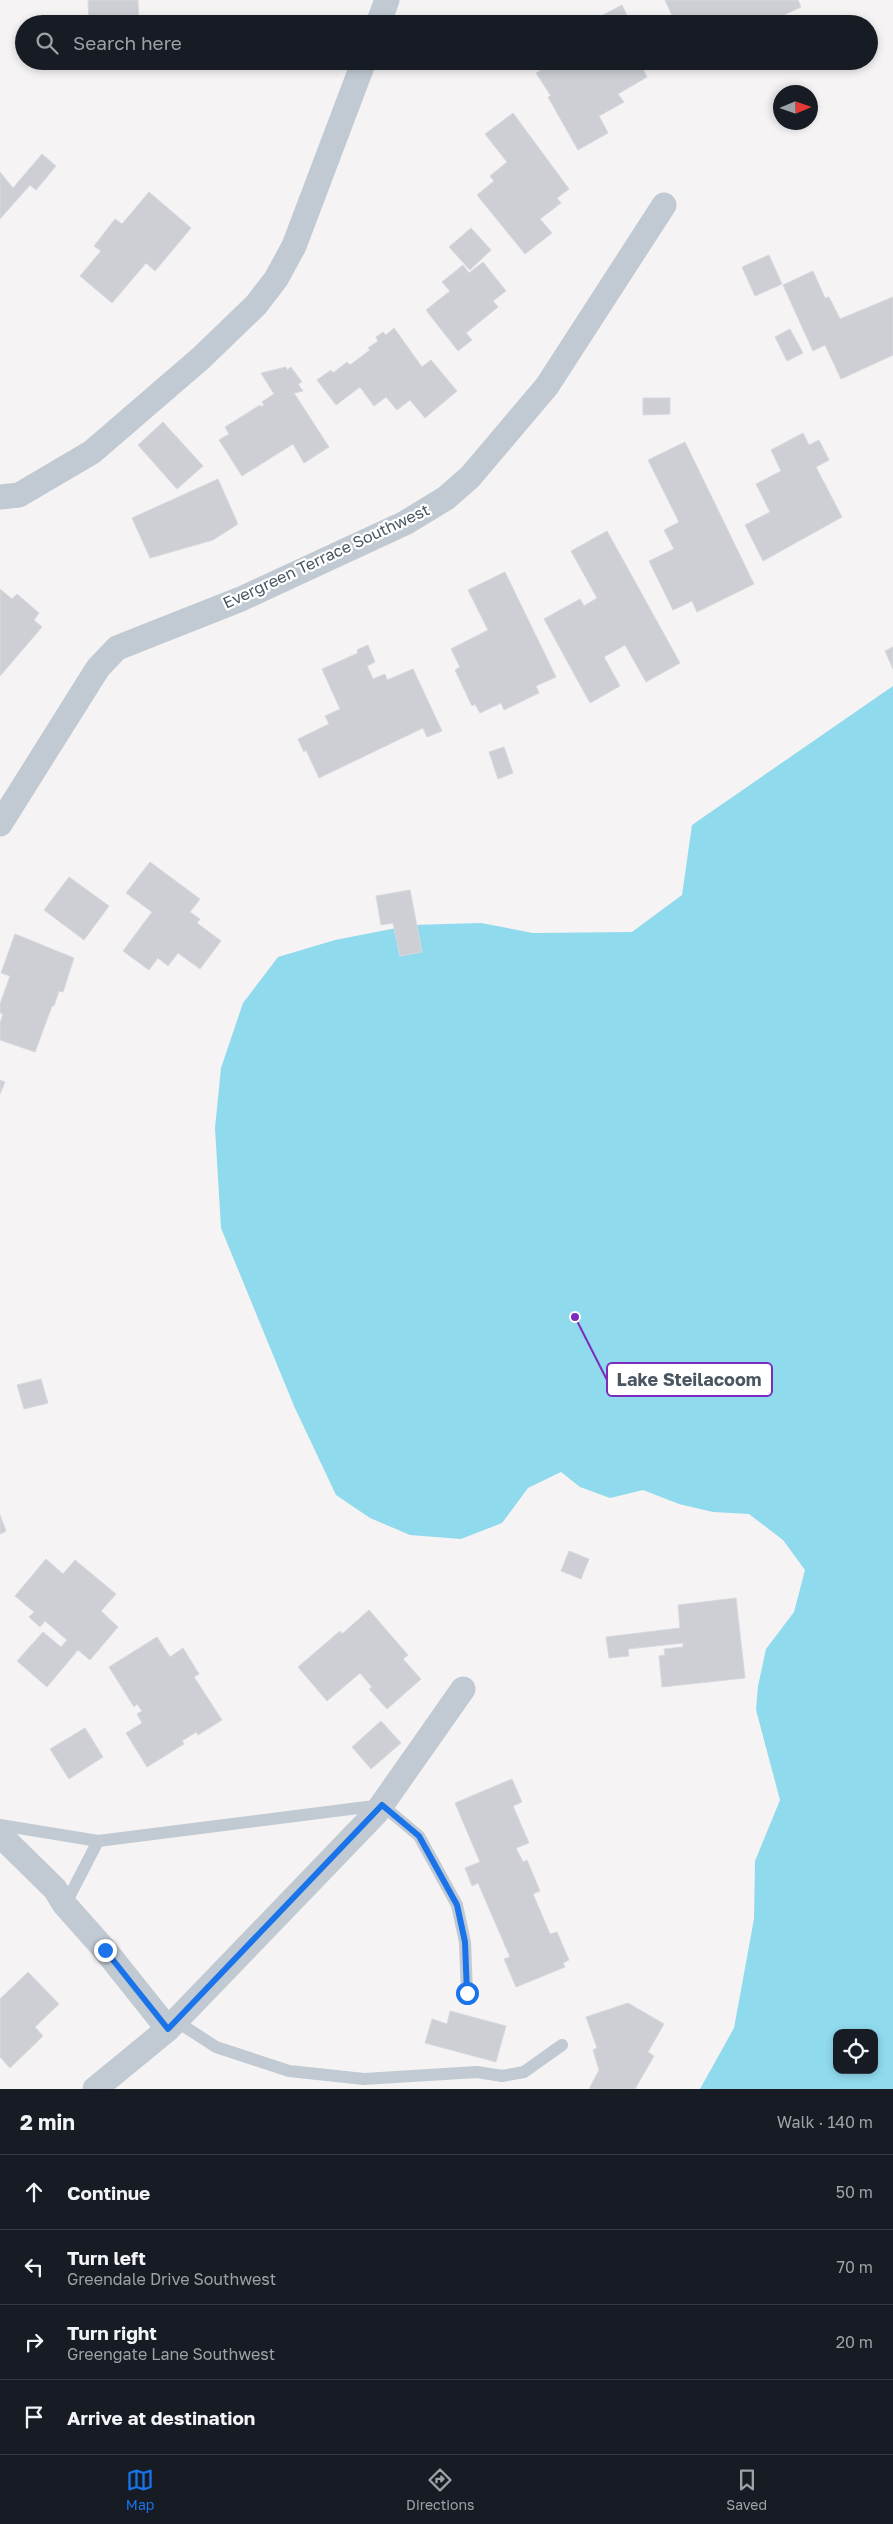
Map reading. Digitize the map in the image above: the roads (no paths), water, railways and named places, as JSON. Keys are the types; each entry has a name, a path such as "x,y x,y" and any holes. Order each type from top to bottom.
{"street":[{"path":"381,15 387,0"},
{"path":"0,497 19,495 92,452 201,358 256,305 276,279 294,246 361,70"},
{"name":"Evergreen Terrace Southwest","path":"0,824 98,668 117,648 241,599 405,522 446,498 470,477 547,386 664,205"},
{"path":"95,2089 172,2025 382,1805 463,1689"},
{"path":"0,1835 55,1889 65,1905 172,2025"}],"lane":[{"path":"0,1825 98,1840 382,1805 419,1836 457,1905 465,1942 467,1993"},
{"path":"65,1905 98,1840"},
{"path":"172,2025 216,2048 289,2071 364,2078 477,2072 502,2076 524,2072 562,2045"}],"water":[{"path":"893,686 893,2089 700,2089 734,2028 754,1919 755,1861 780,1800 756,1710 758,1686 766,1649 794,1612 805,1570 783,1540 749,1514 713,1512 679,1504 643,1490 610,1498 580,1487 561,1472 528,1488 502,1523 461,1539 410,1535 370,1518 336,1495 294,1406 221,1228 215,1128 221,1068 243,1003 278,957 335,940 412,925 481,923 533,933 632,932 682,895 692,825"}],"place":[{"name":"Lake Steilacoom","path":"575,1317"}]}
